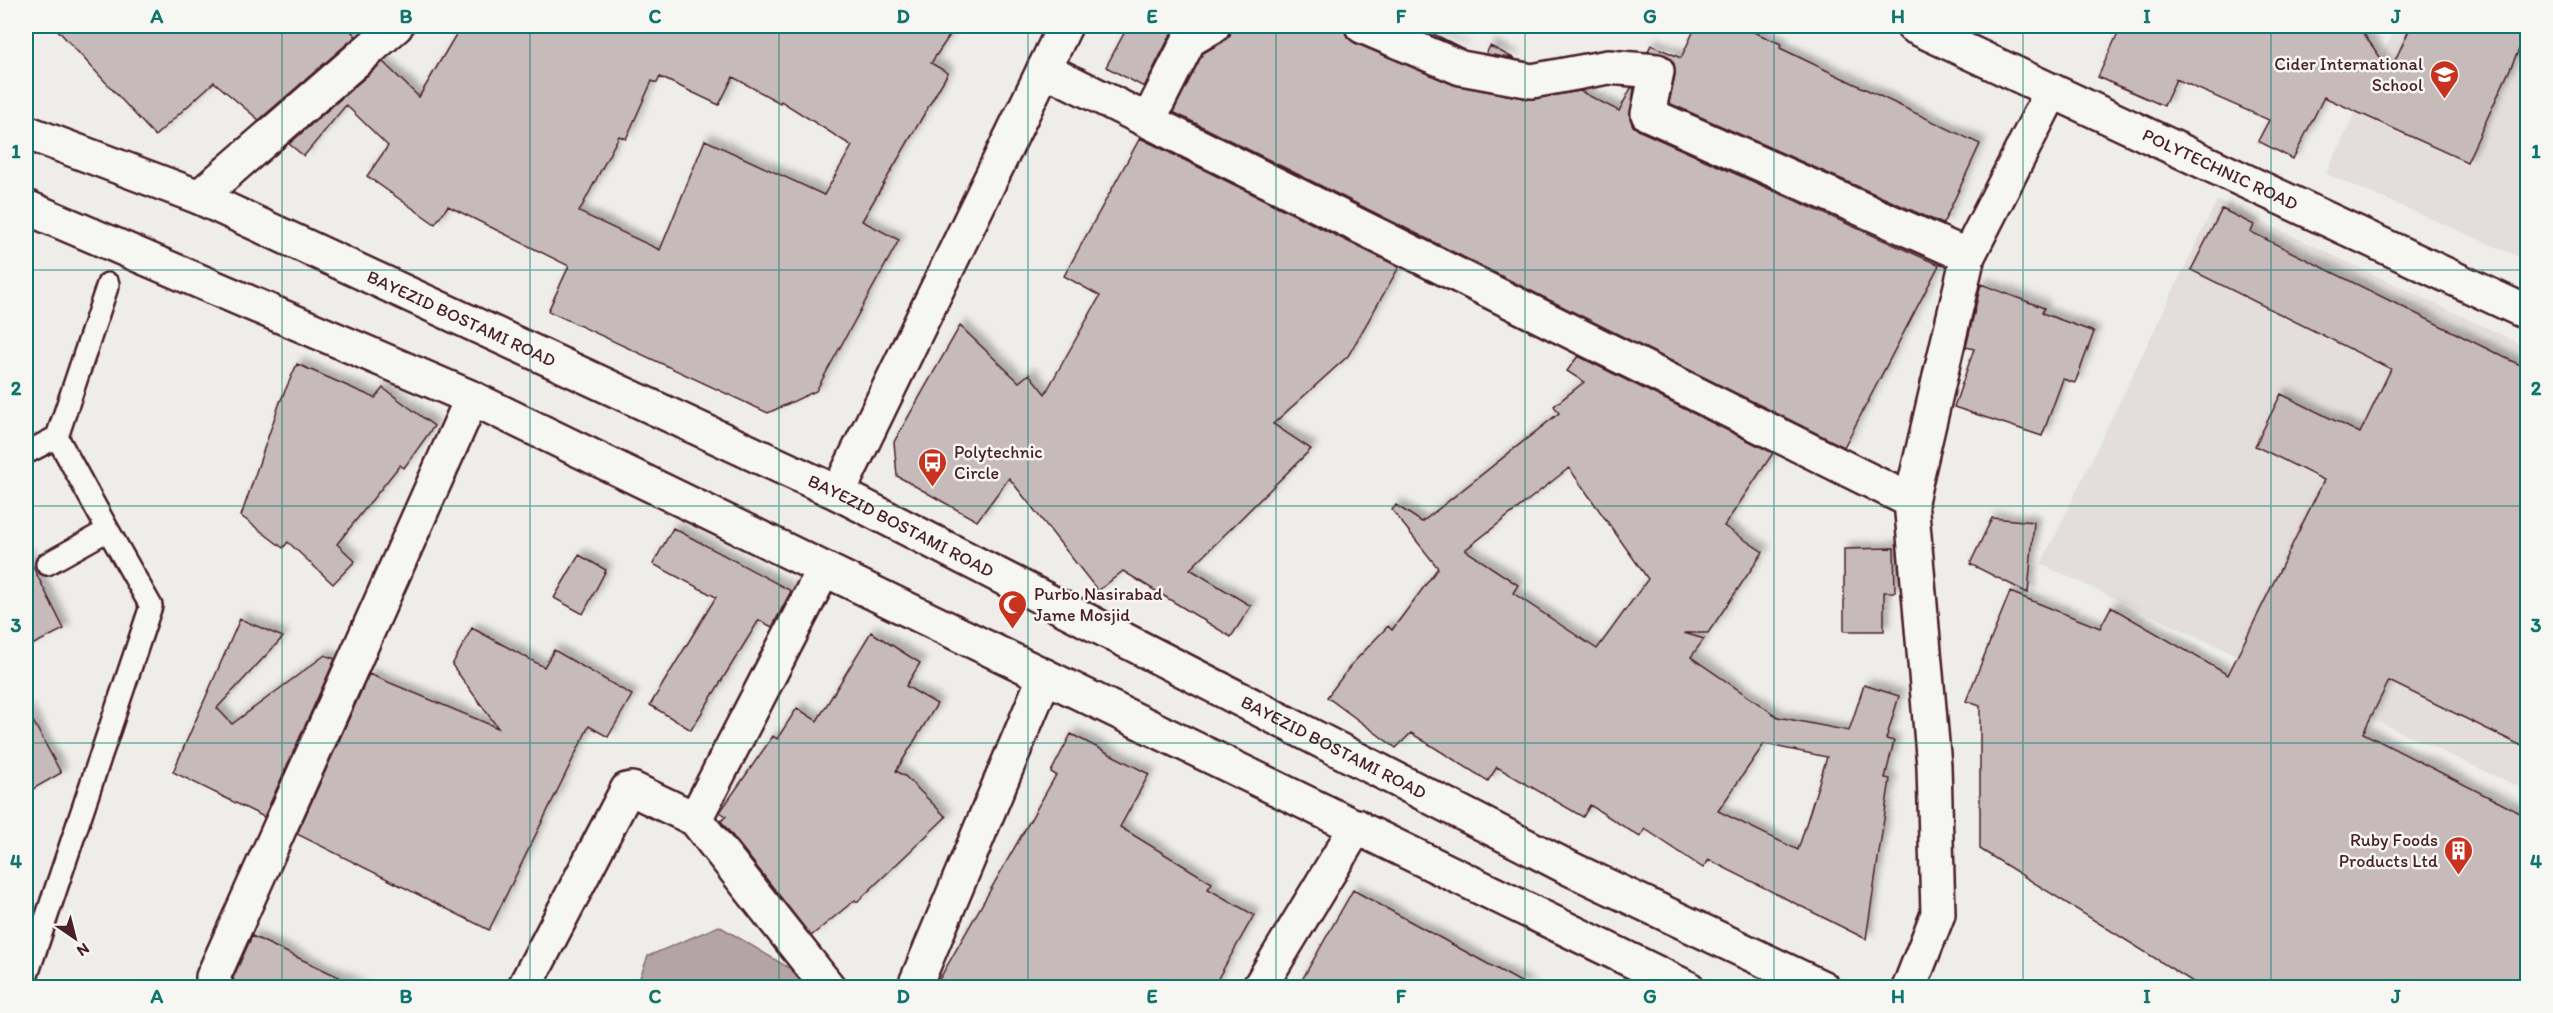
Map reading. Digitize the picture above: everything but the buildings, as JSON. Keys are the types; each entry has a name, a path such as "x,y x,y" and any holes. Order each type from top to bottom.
{"street":[{"path":"199,197 396,26"},
{"path":"838,493 1065,26"},
{"path":"1148,121 1189,40 1213,26"},
{"path":"1362,26 1461,68 1532,81 1608,67 1658,71 1648,114 1968,256"},
{"name":"POLYTECHNIC ROAD","path":"1913,26 2528,313"},
{"path":"1044,69 1911,501"},
{"path":"1909,987 1938,914 1934,766 1911,501 1968,256 2052,91"},
{"name":"BAYEZID BOSTAMI ROAD","path":"26,132 199,197 838,493 1571,869 1823,987"},
{"path":"26,207 472,398 1688,987"},
{"path":"217,987 213,976 472,398"},
{"path":"695,819 824,569"},
{"path":"914,987 1045,676"},
{"path":"524,987 627,790 632,789 695,819 829,987"},
{"path":"1259,987 1357,826"}],"lane":[{"path":"26,453 57,437 108,284"},
{"path":"26,978 151,606 57,437"},
{"path":"47,564 108,530"}],"shaded area":[{"name":"Cider International School","path":"2396,26 2527,26 2527,260 2326,174"},
{"path":"2217,200 2527,347 2527,791 2041,564"},
{"path":"719,926 821,987 636,988 648,956"}],"place":[{"name":"Cider International School","path":"2444,100"},
{"name":"Polytechnic Circle","path":"933,488"},
{"name":"Purbo Nasirabad Jame Mosjid","path":"1013,630"},
{"name":"Ruby Foods Products Ltd","path":"2459,876"}]}
